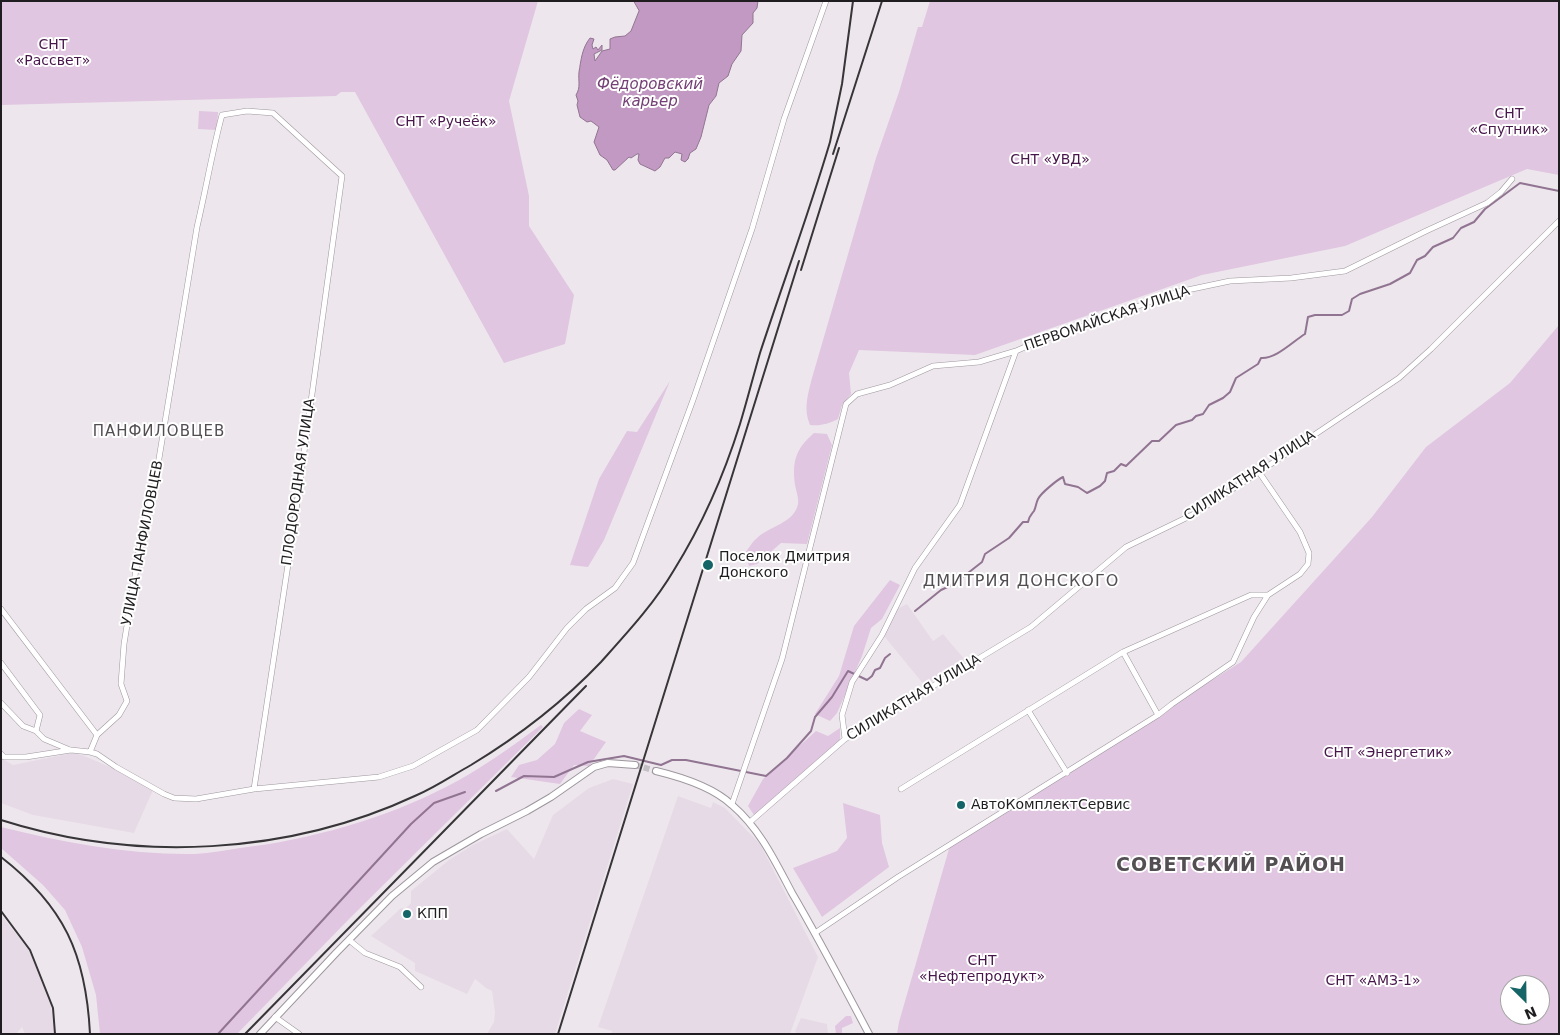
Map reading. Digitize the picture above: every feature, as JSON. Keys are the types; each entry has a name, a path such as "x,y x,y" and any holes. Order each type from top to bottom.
{"street":[{"path":"1,754 4,757 26,757 71,750 90,752 98,754 116,767 164,794 174,798 196,799 254,789 379,777 413,766 477,730 530,677 567,628 586,609 615,588 633,562 693,400 752,229 784,119 826,1"},
{"name":"ПЛОДОРОДНАЯ УЛИЦА","path":"222,115 247,111 274,113 342,176 294,525 254,789"},
{"name":"УЛИЦА ПАНФИЛОВЦЕВ","path":"90,752 97,735 119,715 127,701 120,684 124,644 143,526 156,480 197,226 222,115"},
{"name":"ПЕРВОМАЙСКАЯ УЛИЦА","path":"845,740 842,715 852,682 882,635 915,568 960,505 1016,351 1178,292 1230,281 1291,278 1345,271 1487,203 1501,192 1512,178"},
{"name":"СИЛИКАТНАЯ УЛИЦА","path":"750,822 845,740 1031,627 1126,547 1192,515 1399,378 1559,222"},
{"path":"732,804 782,659 846,404 857,394 890,385 933,366 979,362 1016,351"},
{"path":"815,933 898,876 1158,714 1233,662 1254,617 1268,595 1300,574 1308,564 1309,553 1300,532 1259,472"},
{"path":"901,789 1123,652 1251,595 1268,595"},
{"path":"1,610 97,735"},
{"path":"1123,652 1158,714"},
{"path":"1,663 40,715 36,731"},
{"path":"1,703 23,726 36,731 44,739 71,750"},
{"path":"1028,710 1067,772"},
{"path":"260,1034 392,896 446,854 551,797 594,767 608,763 634,764"},
{"path":"656,771 714,792 732,804 750,822 770,850 869,1034"},
{"path":"349,940 364,953 400,967 420,987"},
{"path":"275,1017 299,1034"}],"shaded area":[{"path":"907,604 933,641 943,634 966,661 925,686 884,636 897,609"},
{"path":"72,753 82,755 110,767 153,790 134,833 33,815 1,803 1,758 13,765"},
{"path":"613,779 633,784 555,1034 487,1034 494,1022 495,1012 492,991 475,979 467,994 415,971 415,963 371,936 401,908 405,909 411,903 411,891 449,860 473,845 507,829 534,859 553,815 589,788"},
{"path":"678,796 711,808 713,802 725,808 760,844 818,957 790,1034 611,1034 612,1031 598,1027"},
{"path":"1,915 29,950 51,1005 54,1034 25,1034 22,1027 16,1034 1,1034"},
{"path":"801,1018 827,1024 828,1034 797,1034 795,1031"}],"green space":[{"path":"1,1 538,1 509,101 529,196 529,226 574,295 565,344 504,363 355,92 341,92 336,96 1,105"},
{"name":"СНТ «УВД»","path":"930,1 1559,1 1559,175 1527,169 1345,246 1202,275 975,355 859,350 849,373 851,394 842,405 838,419 824,424 810,425 807,407 812,378 876,158 899,92 918,27 922,27"},
{"path":"199,111 218,112 217,130 198,129"},
{"name":"СНТ «Энергетик»","path":"1559,325 1559,1034 897,1034 951,842 1241,662 1372,517 1426,447 1510,383"},
{"path":"670,381 604,540 588,567 570,565 599,479 627,431 637,432"},
{"path":"814,433 827,434 832,445 807,544 781,543 757,564 749,566 745,553 754,541 762,534 787,520 796,510 798,497 794,476 795,462 799,450"},
{"path":"890,580 900,585 882,619 871,628 862,656 837,713 830,721 815,714 839,676 854,626"},
{"path":"579,709 592,715 580,731 606,742 589,766 574,765 560,784 511,777 519,765 537,760 555,744 564,723"},
{"path":"541,725 543,727 351,917 237,1034 100,1034 96,995 82,947 65,910 43,885 1,848 1,827 98,847 171,854 195,854 293,840 372,818 446,787 494,758"},
{"path":"840,728 840,740 754,815 748,806 763,779 816,731 828,736"},
{"path":"843,803 880,815 882,843 889,867 822,917 793,868 837,851 847,838"},
{"path":"846,1016 851,1016 853,1023 842,1028 842,1034 836,1034 835,1026"}],"water":[{"name":"Фёдоровский карьер","path":"634,1 758,1 757,8 753,13 753,23 742,35 741,51 732,64 728,76 719,83 716,96 709,105 696,149 690,153 685,162 681,160 682,154 675,152 669,158 665,158 660,167 655,171 640,164 638,160 639,154 631,158 629,157 613,170 607,160 600,155 594,142 599,127 591,121 587,122 580,117 577,105 576,95 579,87 580,63 587,42 590,38 594,39 593,49 596,47 598,50 602,45 602,50 594,54 595,61 602,51 610,49 610,39 625,36 631,31 639,11"}],"waterway":[{"path":"915,611 941,590 954,584 982,562 985,554 1009,538 1023,522 1028,522 1037,500 1057,481 1063,477 1065,484 1078,487 1087,493 1100,486 1105,481 1107,473 1114,471 1121,464 1126,466 1152,441 1159,441 1176,425 1203,414 1209,405 1230,392 1236,378 1258,364 1261,358 1267,358 1278,353 1305,334 1308,317 1315,315 1342,315 1349,311 1352,299 1360,294 1390,284 1410,273 1417,260 1425,256 1433,247 1453,238 1461,228 1474,222 1485,209 1520,183 1559,191"},
{"path":"496,791 524,776 554,777 588,762 624,756 661,765 672,760 686,760 766,776 787,758 811,731 815,717 832,697 848,671 867,680 875,670 880,668 885,658 890,654"},
{"path":"218,1034 411,824 434,803 465,792"}],"tunnel":[{"path":"635,765 656,771"}],"railway":[{"path":"830,142 842,84 853,1"},
{"path":"833,154 882,1"},
{"path":"1,820 52,834 105,843 158,847 212,846 265,841 317,830 368,815 417,795 471,765 506,742 555,705 601,662 649,606 674,570 703,517 734,443 760,353 830,142"},
{"path":"801,270 839,148"},
{"path":"558,1034 799,261"},
{"path":"245,1034 586,686"},
{"path":"1,857 23,875 41,894 56,913 68,934 77,956 83,979 88,1005 90,1034"},
{"path":"1,911 30,950 53,1008 55,1034"}],"place":[{"name":"Поселок Дмитрия Донского","path":"708,565"},
{"name":"АвтоКомплектСервис","path":"961,805"},
{"name":"КПП","path":"407,914"}],"district":[{"name":"ПАНФИЛОВЦЕВ","path":"159,432"},
{"name":"ДМИТРИЯ ДОНСКОГО","path":"1021,582"},
{"name":"СОВЕТСКИЙ РАЙОН","path":"1231,866"}],"park label":[{"name":"СНТ «Рассвет»","path":"53,54"},
{"name":"СНТ «Ручеёк»","path":"446,122"},
{"name":"СНТ «Спутник»","path":"1509,122"},
{"name":"СНТ «Нефтепродукт»","path":"982,970"},
{"name":"СНТ «АМЗ-1»","path":"1373,981"}]}
